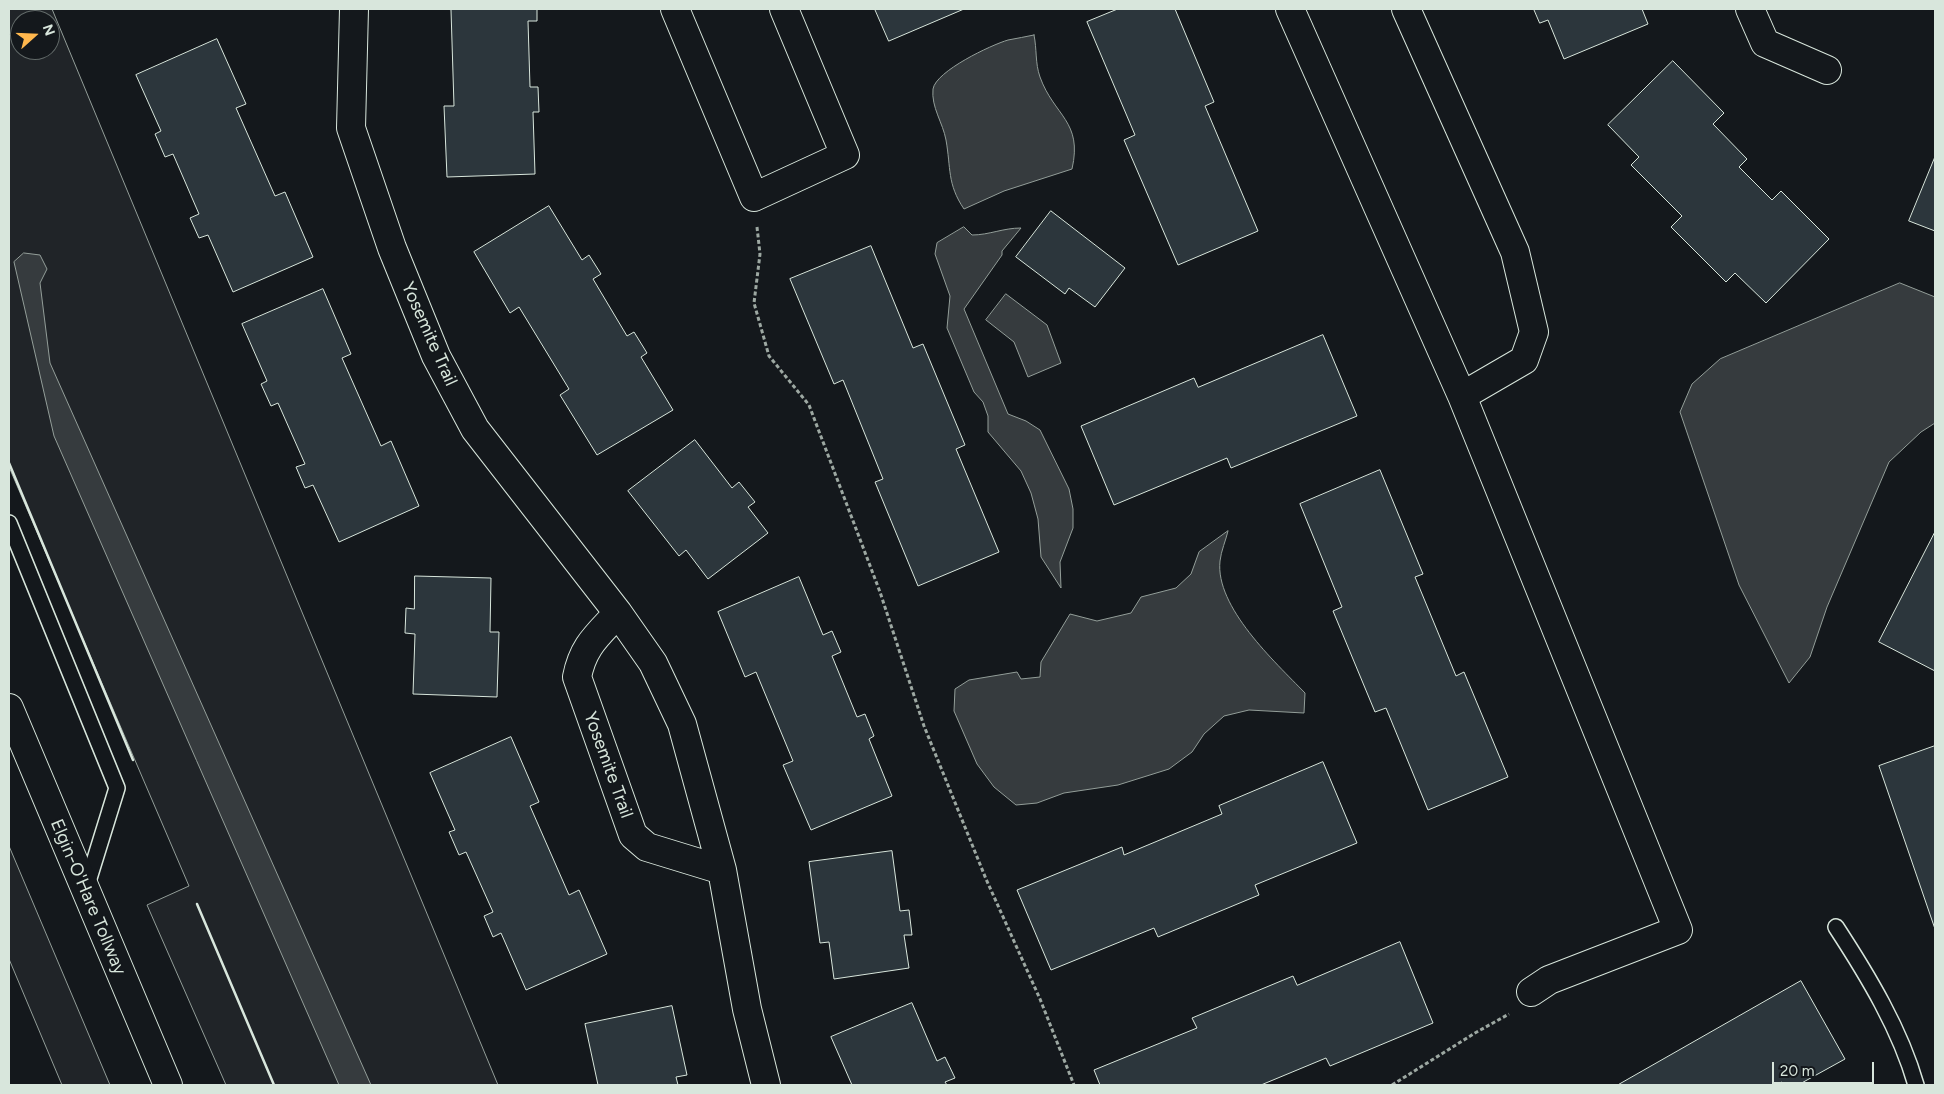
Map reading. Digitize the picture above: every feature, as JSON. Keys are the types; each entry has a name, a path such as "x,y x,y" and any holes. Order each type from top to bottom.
{"main road":[{"name":"Yosemite Trail","path":"354,9 352,128 392,248 436,356 475,429 618,614 653,663 682,724 722,870 747,1009 766,1085"},
{"path":"675,9 754,197 845,155 784,9"},
{"path":"1290,9 1462,396 1678,930 1549,980 1531,992"},
{"path":"1406,9 1515,252 1534,332 1524,360 1462,396"},
{"path":"1750,9 1765,43 1827,70"},
{"name":"Yosemite Trail","path":"618,614 594,638 581,658 577,677 633,835 648,848 722,870"},
{"name":"Elgin-O'Hare Tollway","path":"9,708 168,1085"}],"lane":[{"path":"9,523 117,788 85,890"},
{"path":"1836,927 1859,961 1903,1046 1916,1085"}],"path":[{"path":"754,197 760,254 754,302 768,356 810,405 880,592 924,726 986,880 1040,999 1074,1085"},
{"path":"1392,1085 1475,1033 1511,1013 1531,992"}],"shaded area":[{"path":"9,9 52,9 10,10 10,60 60,60 60,28 498,1085 226,1085 147,905 189,886 9,467"},
{"path":"1034,35 1040,77 1052,101 1070,129 1074,140 1072,169 1004,191 964,209 952,184 946,140 935,109 933,89 936,82 944,74 978,53 1008,40"},
{"path":"964,227 972,235 1021,228 1002,251 1002,255 964,309 1008,414 1026,421 1040,430 1069,489 1073,509 1073,528 1060,562 1061,588 1041,557 1038,519 1031,493 1021,471 988,432 988,416 983,402 974,392 947,328 950,296 935,254 937,243"},
{"path":"24,253 40,255 47,269 40,283 50,363 371,1085 339,1085 54,436 14,262"},
{"path":"1900,283 1935,297 1935,423 1921,432 1889,462 1827,607 1810,657 1789,683 1739,585 1680,412 1692,384 1720,359"},
{"path":"1006,294 1047,325 1061,363 1028,377 1014,342 986,320"},
{"path":"1228,531 1220,561 1221,579 1227,597 1249,633 1305,693 1304,713 1249,710 1224,716 1204,734 1192,752 1169,769 1118,785 1064,793 1037,803 1016,805 994,787 977,764 954,711 955,689 969,680 1017,672 1021,679 1040,677 1041,662 1070,614 1097,621 1131,613 1141,597 1176,588 1191,574 1199,552"},
{"path":"9,846 110,1085 62,1085 9,959"}],"building":[{"path":"439,9 537,9 537,21 528,21 530,87 538,87 539,112 533,112 535,174 447,177 444,106 454,106 451,10"},
{"path":"875,9 964,9 889,41"},
{"path":"1118,9 1175,9 1214,102 1205,106 1258,231 1178,265 1124,140 1135,135 1087,22"},
{"path":"1534,9 1642,9 1648,24 1564,59 1548,20 1540,23"},
{"path":"217,39 246,104 236,108 275,196 285,192 313,257 233,292 208,235 199,238 190,218 199,214 173,154 165,157 155,134 161,131 136,75"},
{"path":"1673,61 1724,113 1713,124 1747,159 1739,167 1772,200 1781,191 1829,239 1766,303 1735,273 1726,282 1671,227 1682,216 1631,165 1639,157 1608,125"},
{"path":"1935,157 1935,231 1909,221"},
{"path":"549,206 582,260 589,255 601,274 593,279 627,336 634,332 647,353 641,357 673,410 597,455 560,395 569,389 519,307 510,313 474,252"},
{"path":"1051,211 1125,268 1095,307 1069,288 1065,294 1016,257"},
{"path":"871,246 913,348 923,344 965,445 956,449 999,552 918,586 875,482 883,479 843,380 834,384 790,279"},
{"path":"323,289 351,354 342,358 381,446 391,441 419,506 339,542 313,485 305,488 296,467 305,464 278,403 271,406 261,384 267,381 242,324"},
{"path":"1323,335 1357,416 1231,468 1227,458 1114,505 1081,426 1194,378 1198,387"},
{"path":"695,440 732,488 739,482 755,502 748,507 768,533 708,579 686,550 679,556 628,491"},
{"path":"1380,470 1423,574 1415,577 1456,676 1464,672 1508,777 1428,810 1386,708 1375,712 1333,611 1342,607 1300,504"},
{"path":"1935,532 1935,671 1879,642"},
{"path":"415,576 491,578 490,632 499,632 497,697 413,694 415,634 405,633 406,608 414,609"},
{"path":"799,577 823,635 832,631 841,652 832,656 857,717 865,714 874,736 869,739 892,796 811,830 783,765 793,761 756,672 745,677 718,612"},
{"path":"511,737 539,802 530,806 569,895 579,890 607,954 526,990 501,933 493,937 484,916 493,912 466,852 459,855 449,832 455,830 430,773"},
{"path":"1935,746 1935,929 1879,766"},
{"path":"1323,762 1357,843 1255,885 1259,895 1158,937 1154,928 1051,970 1017,890 1122,847 1124,855 1222,814 1219,806"},
{"path":"892,851 900,911 909,910 912,935 904,935 909,968 834,979 829,942 820,943 809,862"},
{"path":"1400,942 1433,1023 1330,1066 1326,1058 1261,1085 1100,1085 1094,1070 1197,1028 1192,1018 1293,976 1297,985"},
{"path":"1801,981 1845,1059 1798,1085 1784,1085 1782,1082 1775,1085 1618,1085"},
{"path":"912,1003 937,1061 945,1057 955,1078 945,1082 947,1085 852,1085 831,1037"},
{"path":"672,1006 687,1075 676,1077 678,1085 598,1085 585,1024"}],"wall":[{"path":"9,463 133,760"},
{"path":"197,904 274,1085"}]}
